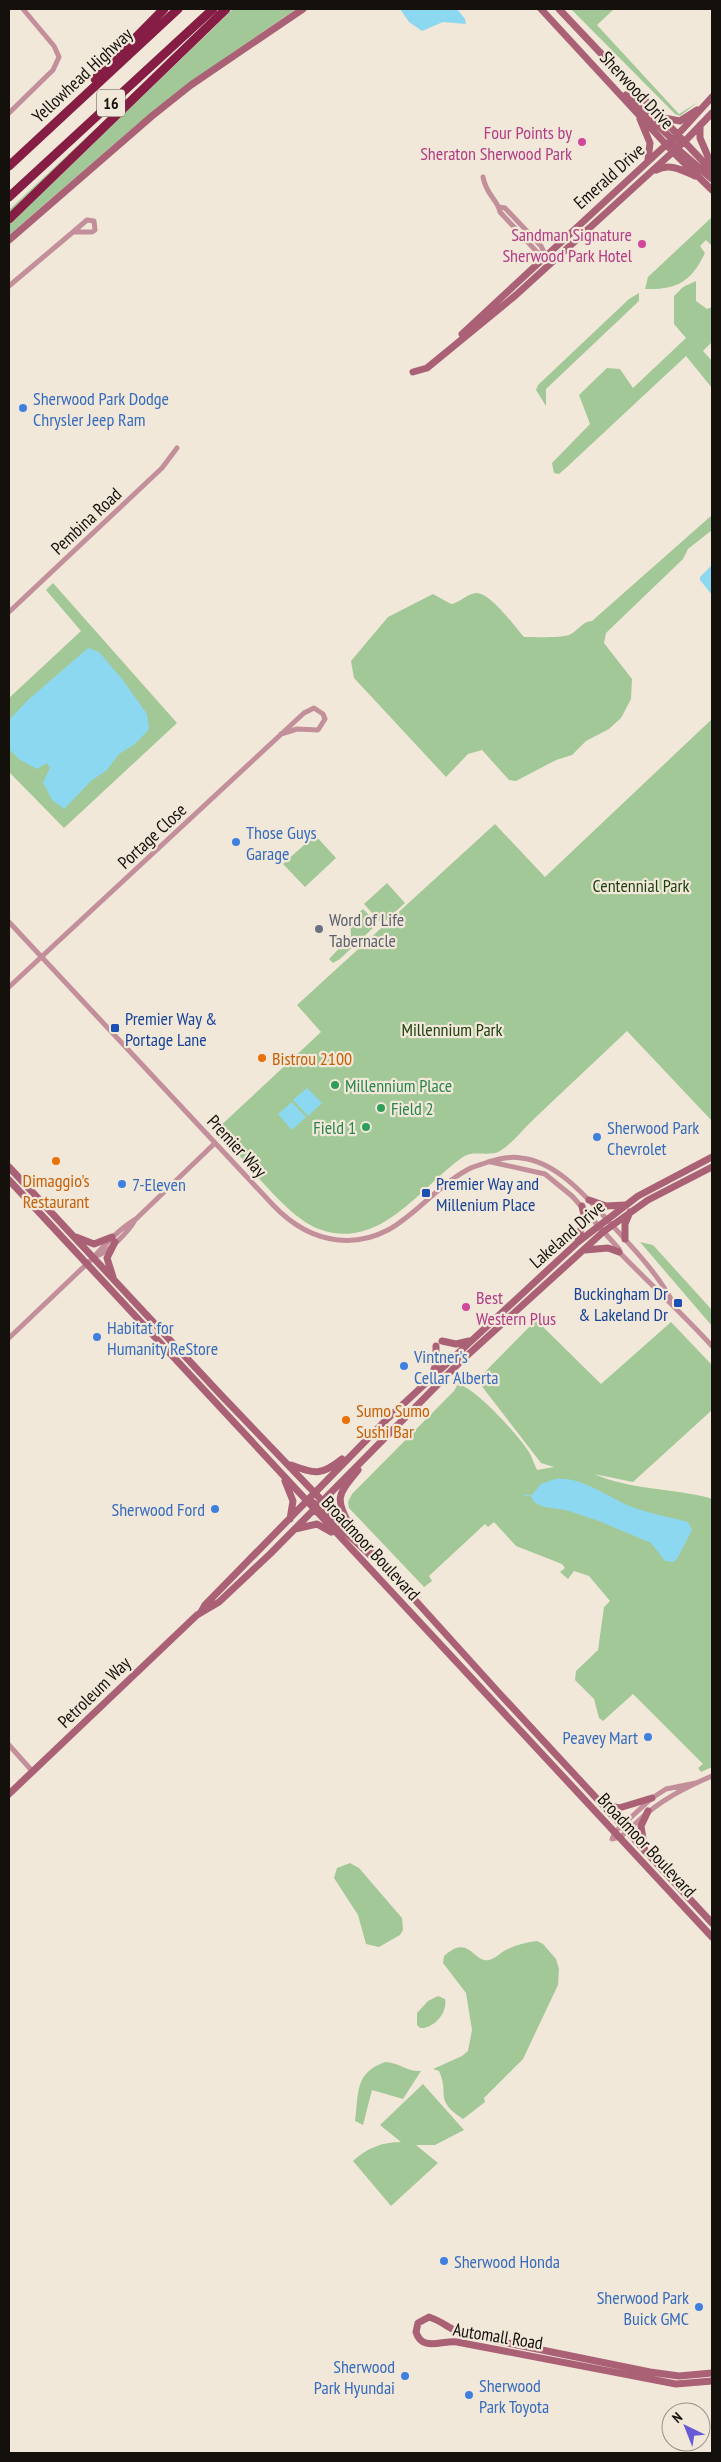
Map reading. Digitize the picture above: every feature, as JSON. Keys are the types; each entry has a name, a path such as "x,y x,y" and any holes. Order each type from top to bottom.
{"highway":[{"path":"67,112 107,65 164,9"},
{"name":"Yellowhead Highway","path":"9,166 178,9"},
{"name":"16","path":"9,197 213,9"},
{"path":"9,219 226,9"}],"main road":[{"path":"9,240 190,85 303,9"},
{"name":"Sherwood Drive","path":"541,9 638,114 672,144 701,180 712,190"},
{"name":"Sherwood Drive","path":"559,9 663,118 672,144"},
{"path":"617,90 627,95 672,144 712,179"},
{"path":"663,118 680,121 712,96"},
{"name":"Emerald Drive","path":"448,349 508,302 647,176 712,96"},
{"path":"685,141 712,113"},
{"path":"638,114 650,143 648,160"},
{"path":"700,127 700,138 712,166"},
{"name":"Sherwood Drive","path":"672,144 685,141 712,171"},
{"path":"625,195 672,144"},
{"name":"Emerald Drive","path":"413,372 427,368 648,160 672,144"},
{"path":"647,176 665,166 682,170 701,180"},
{"name":"Lakeland Drive","path":"307,1501 431,1377 606,1218 657,1184 712,1157"},
{"name":"Broadmoor Boulevard","path":"9,1167 289,1464 315,1493 318,1505 340,1537 712,1936"},
{"name":"Lakeland Drive","path":"318,1505 460,1362 603,1232 648,1200 712,1167"},
{"name":"Broadmoor Boulevard","path":"9,1180 307,1501 318,1505 354,1533 712,1923"},
{"path":"589,1200 606,1206 625,1204"},
{"path":"578,1242 584,1215 582,1206"},
{"path":"624,1239 625,1224 630,1212"},
{"path":"71,1234 94,1244 114,1240"},
{"path":"114,1240 107,1258 114,1280"},
{"path":"584,1250 608,1248 619,1252"},
{"path":"442,1341 456,1344 472,1340"},
{"path":"431,1377 436,1364 436,1346"},
{"path":"354,1533 339,1507 341,1496 351,1478 390,1432"},
{"path":"289,1464 312,1473 325,1471 366,1440"},
{"path":"279,1471 293,1502 290,1519"},
{"name":"Petroleum Way","path":"201,1613 205,1605 307,1501"},
{"path":"318,1505 367,1554 378,1559"},
{"name":"Petroleum Way","path":"9,1794 201,1613 219,1602 318,1505"},
{"path":"292,1530 317,1524 340,1537"},
{"path":"601,1804 619,1808 652,1798"},
{"path":"646,1852 641,1826 648,1811"},
{"name":"Automall Road","path":"712,2373 679,2376 642,2370 463,2334 451,2330 430,2317 418,2323 416,2332 421,2341 426,2344 457,2342 676,2384 712,2381"}],"street":[{"path":"9,113 53,70 59,57 54,46 24,9"},
{"path":"483,177 486,190 499,207 500,212 537,252 545,255 552,262"},
{"path":"9,286 73,232"},
{"name":"Pembina Road","path":"9,612 162,468 177,448"},
{"name":"Portage Close","path":"9,988 281,734 308,710 314,708 323,714 325,720 318,730 297,729 281,734"},
{"name":"Premier Way","path":"9,922 293,1224 317,1236 349,1241 369,1237 390,1230 452,1179 469,1168 503,1157 523,1158 549,1168 568,1180 589,1200 666,1289 672,1301"},
{"path":"9,1338 87,1264 101,1247 114,1240 215,1143"},
{"path":"490,1162 545,1174 563,1187 582,1206 619,1252 660,1294 672,1301 712,1346"},
{"path":"9,1745 34,1772"},
{"path":"617,1835 627,1832 648,1811 671,1795 712,1776"},
{"path":"617,1835 621,1826 652,1798 666,1789 696,1783"}],"green space":[{"path":"233,9 296,9 189,83 134,127 9,235 9,225"},
{"path":"571,9 614,9 597,25 679,114 698,102 680,116 675,114"},
{"path":"108,119 9,214 9,210"},
{"path":"712,217 712,246 706,240 700,246 705,253 694,271 682,282 674,286 645,289 648,277"},
{"path":"696,281 696,301 707,309 712,307 712,342 703,351 712,361 712,388 686,356 567,467 559,474 554,473 552,463 590,424 579,395 607,368 620,369 633,388 686,338 674,324 674,296 683,287"},
{"path":"639,293 639,301 546,389 546,406 536,390 538,385 629,299"},
{"path":"712,515 712,530 688,549 683,559 606,633 604,643 632,679 631,699 621,718 609,729 586,741 572,755 556,760 516,781 509,780 482,750 468,754 446,777 354,678 351,661 388,617 433,594 451,604 472,594 482,594 495,604 524,637 569,635 588,621 592,621"},
{"path":"53,583 177,723 64,828 9,772 9,698 81,631 46,590"},
{"name":"Millennium Park","path":"712,719 712,1121 627,1031 505,1148 496,1153 472,1154 463,1157 398,1213 380,1224 361,1232 341,1234 319,1229 306,1223 293,1213 265,1185 217,1129 321,1032 297,1005 495,824 545,877"},
{"path":"315,835 336,858 305,887 283,864"},
{"path":"387,883 405,903 382,924 364,904"},
{"path":"363,909 374,920 374,927 340,959 333,963 329,959 351,936 350,921"},
{"path":"640,1242 653,1245 712,1310 712,1326"},
{"path":"536,1320 601,1384 671,1322 712,1365 712,1410 633,1482 594,1474 622,1483 695,1495 712,1500 712,1767 701,1772 698,1768 703,1764 633,1694 603,1721 599,1718 594,1699 575,1680 576,1671 598,1650 604,1607 610,1601 589,1576 574,1571 568,1579 560,1572 565,1568 562,1564 516,1546 494,1522 488,1527 485,1524 429,1576 432,1581 424,1587 349,1508 348,1502 352,1494 454,1391 458,1384 475,1394 507,1424 529,1452 537,1470 554,1467 541,1463 477,1380"},
{"path":"350,1863 359,1868 402,1918 403,1930 400,1935 379,1947 366,1944 358,1915 334,1878 337,1868"},
{"path":"537,1941 543,1944 556,1959 559,1969 558,1985 523,2059 484,2098 485,2102 463,2119 445,2101 439,2071 433,2069 462,2056 468,2051 472,2030 466,1993 443,1963 444,1956 459,1947 470,1950 483,1960 489,1960 513,1947"},
{"path":"438,1996 445,1999 442,2014 435,2023 425,2028 420,2028 417,2025 417,2013 428,2001"},
{"path":"385,2062 421,2071 403,2099 372,2090 363,2125 355,2121 360,2085 368,2072"},
{"path":"423,2084 464,2130 435,2145 416,2145 438,2163 391,2206 353,2161 375,2147 387,2143 401,2142 380,2125"}],"water":[{"path":"400,9 457,9 465,19 466,24 443,22 422,31 409,22"},
{"path":"712,565 712,595 700,580 700,577"},
{"path":"88,648 99,652 122,679 147,714 149,729 135,744 119,754 106,771 92,780 64,809 52,800 43,782 50,768 47,763 37,769 20,760 9,749 9,720 28,700"},
{"path":"307,1088 322,1103 308,1116 293,1100"},
{"path":"292,1102 306,1117 292,1130 278,1114"},
{"path":"555,1479 565,1479 585,1484 632,1507 688,1522 692,1530 677,1559 673,1562 665,1561 651,1543 599,1521 566,1510 544,1507 534,1502 531,1496 541,1484"}],"waterway":[{"path":"524,1495 531,1496"}],"place":[{"name":"Four Points by Sheraton Sherwood Park","path":"582,142"},
{"name":"Sandman Signature Sherwood Park Hotel","path":"642,244"},
{"name":"Sherwood Park Dodge Chrysler Jeep Ram","path":"23,408"},
{"name":"Those Guys Garage","path":"236,842"},
{"name":"Word of Life Tabernacle","path":"319,929"},
{"name":"Premier Way & Portage Lane","path":"115,1028"},
{"name":"Bistrou 2100","path":"262,1058"},
{"name":"Millennium Place","path":"335,1085"},
{"name":"Field 2","path":"381,1108"},
{"name":"Field 1","path":"366,1127"},
{"name":"Sherwood Park Chevrolet","path":"597,1137"},
{"name":"Dimaggio's Restaurant","path":"56,1161"},
{"name":"7-Eleven","path":"122,1184"},
{"name":"Premier Way and Millenium Place","path":"426,1193"},
{"name":"Buckingham Dr & Lakeland Dr","path":"678,1303"},
{"name":"Best Western Plus","path":"466,1307"},
{"name":"Habitat for Humanity ReStore","path":"97,1337"},
{"name":"Vintner's Cellar Alberta","path":"404,1366"},
{"name":"Sumo Sumo Sushi Bar","path":"346,1420"},
{"name":"Sherwood Ford","path":"215,1509"},
{"name":"Peavey Mart","path":"648,1737"},
{"name":"Sherwood Honda","path":"444,2261"},
{"name":"Sherwood Park Buick GMC","path":"699,2307"},
{"name":"Sherwood Park Hyundai","path":"405,2376"},
{"name":"Sherwood Park Toyota","path":"469,2395"}],"park label":[{"name":"Centennial Park","path":"641,885"}]}
